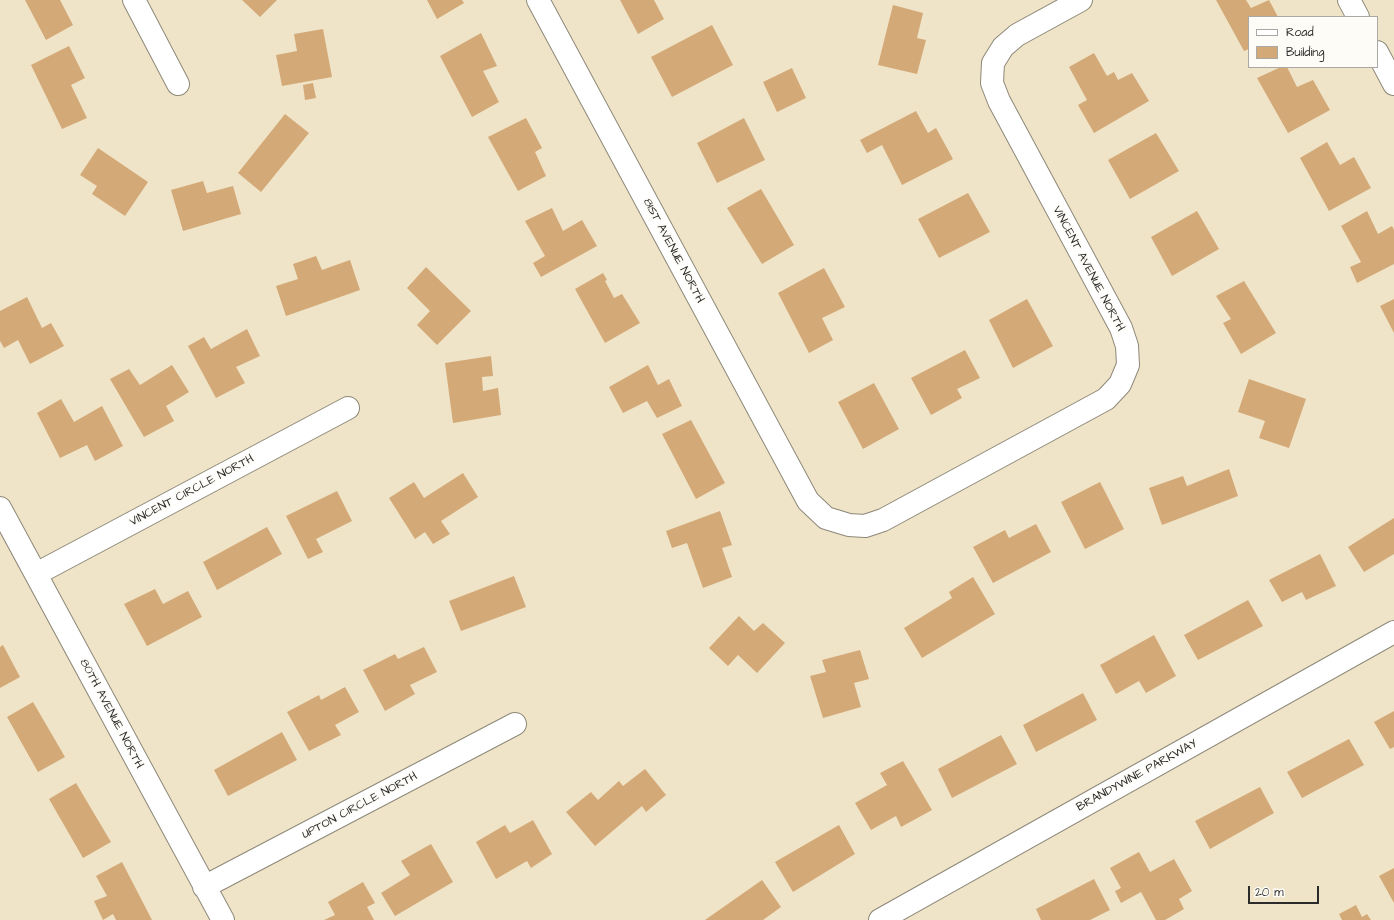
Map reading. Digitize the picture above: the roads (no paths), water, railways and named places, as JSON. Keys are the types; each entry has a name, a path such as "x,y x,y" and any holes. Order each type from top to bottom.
{"street":[{"path":"134,0 178,84"},
{"name":"81ST AVENUE NORTH","path":"538,0 808,501"},
{"name":"VINCENT AVENUE NORTH","path":"808,501 826,518 849,524 865,526 883,520 1106,399 1120,384 1128,365 1128,346 1121,328 998,101 992,83 993,63 1003,47 1017,35 1081,0"},
{"path":"1349,0 1357,16"},
{"path":"1378,54 1394,84"},
{"name":"VINCENT CIRCLE NORTH","path":"36,574 348,408"},
{"name":"80TH AVENUE NORTH","path":"0,508 223,920"},
{"name":"BRANDYWINE PARKWAY","path":"880,920 1394,632"},
{"name":"UPTON CIRCLE NORTH","path":"204,887 515,724"}]}
